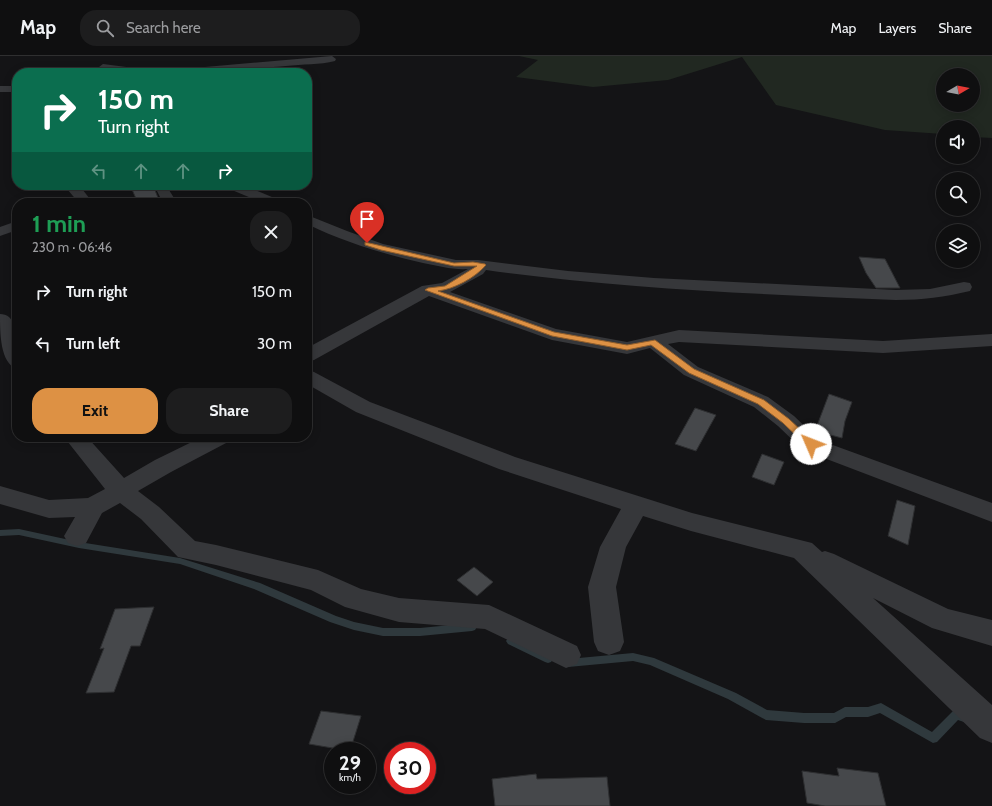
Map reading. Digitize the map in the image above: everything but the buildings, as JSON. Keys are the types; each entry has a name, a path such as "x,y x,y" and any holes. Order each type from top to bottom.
{"street":[{"path":"228,68 332,59"},
{"path":"102,68 114,60"},
{"path":"0,90 12,89"},
{"path":"244,190 262,198"},
{"path":"312,221 381,248 454,264 473,264 641,283 924,296 949,292 964,287"},
{"path":"0,232 12,227"},
{"path":"312,353 428,290 446,288 477,271 482,265"},
{"path":"428,290 552,334 627,348 679,336 883,347 930,346 992,340"},
{"path":"0,319 2,320 12,359"},
{"path":"653,342 692,371 761,402 786,421 811,444 992,513"},
{"path":"312,384 364,407 507,463 691,522 803,550 942,619 992,633"},
{"path":"79,442 121,491 150,513 187,550 216,555 318,581 355,598 399,610 489,617 520,634 566,655"},
{"path":"0,495 49,509 93,507 163,466 210,442"},
{"path":"609,642 602,587 613,547 636,505"},
{"path":"77,536 93,507"},
{"path":"803,550 992,727"}],"shaded area":[{"path":"519,56 992,56 992,138 980,137 980,120 936,120 936,134 885,130 776,105 742,57 668,80 593,87 516,77 538,60"}],"waterway":[{"path":"0,533 19,532 79,545 180,561 257,586 333,619 354,626 383,632 420,632 472,627"},
{"path":"511,641 548,659"},
{"path":"568,663 633,657 651,661 732,696 766,715 804,718 835,718 845,712 868,712 881,708 933,738 957,714 964,717"}],"route":[{"path":"367,243 381,248 454,264 482,265 477,271 458,280 446,288 428,290 552,334 627,348 653,342 692,371 761,402 786,421 811,444"}]}
